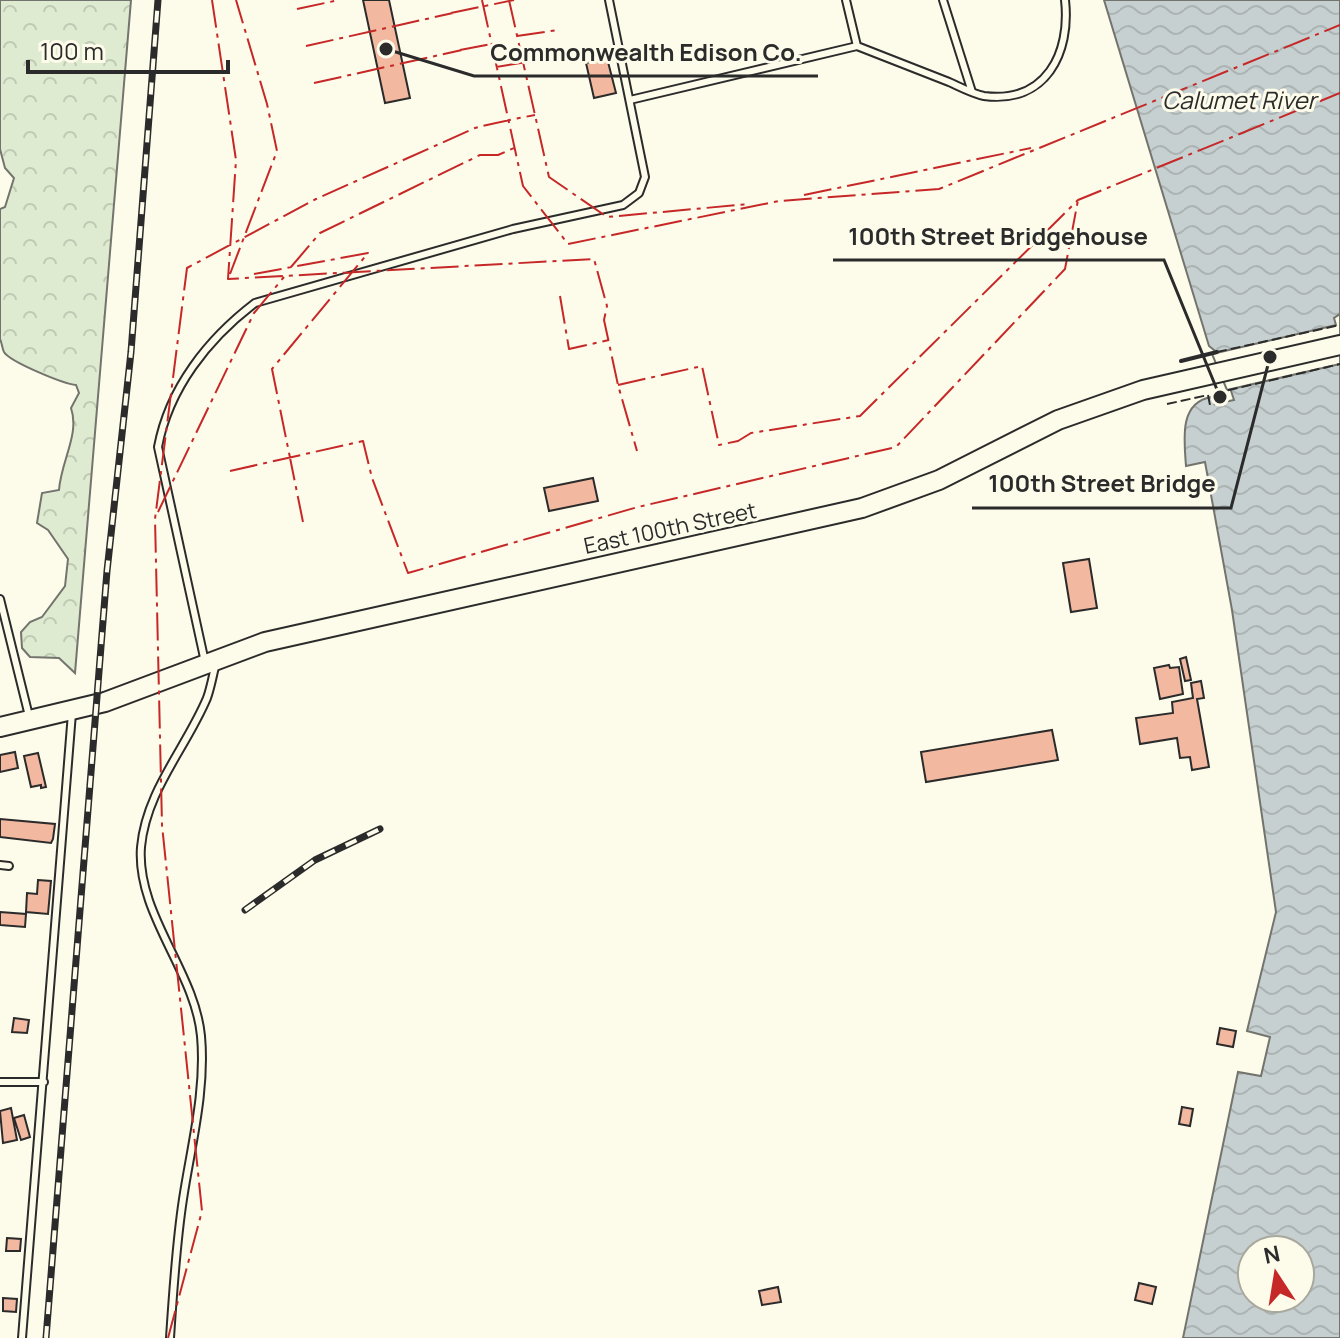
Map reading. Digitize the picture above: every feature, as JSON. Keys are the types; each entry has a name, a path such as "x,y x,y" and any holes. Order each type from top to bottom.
{"main road":[{"name":"East 100th Street","path":"0,727 105,702 211,660 322,628 859,509 939,480 1058,420 1143,390 1340,345"}],"lane":[{"path":"170,1338 177,1244 197,1116 201,1035 194,1006 145,884 140,865 141,844 145,820 159,786 207,697 211,660 158,447 162,425 196,362 231,321 255,303 513,229 623,205 639,193 645,177 609,0"},
{"path":"846,0 857,46"},
{"path":"943,0 972,92"},
{"path":"630,100 857,46 983,96 1009,95 1038,84 1055,68 1064,47 1065,0"},
{"path":"0,599 30,719"},
{"path":"22,1338 73,710"},
{"path":"0,865 9,866"},
{"path":"0,1082 44,1082"}],"green space":[{"path":"0,0 131,0 75,673 59,658 30,657 22,648 21,632 30,622 42,617 65,586 68,559 48,530 37,523 42,493 59,490 72,438 71,408 79,393 76,385 38,372 8,356 0,339 0,209 5,207 14,178 5,168 0,149"}],"water":[{"name":"Calumet River","path":"1104,0 1340,0 1340,1338 1183,1338 1238,1072 1261,1076 1270,1037 1247,1031 1276,912 1232,610 1205,462 1186,466 1186,424 1193,407 1211,397 1215,404 1234,400 1219,354 1209,346"}],"pier":[{"path":"1340,314 1340,364 1227,390 1212,354 1336,325 1334,318"}],"building":[{"path":"363,0 389,0 410,98 385,103"},
{"path":"607,58 616,93 594,98 586,63"},
{"path":"1220,391 1226,397 1220,403 1214,397"},
{"path":"593,478 598,501 549,511 544,488"},
{"path":"1089,559 1097,608 1071,612 1063,563"},
{"path":"1186,657 1191,680 1185,681 1180,659"},
{"path":"1169,665 1170,668 1179,667 1183,694 1160,699 1154,668"},
{"path":"1201,681 1204,698 1197,699 1209,767 1192,770 1190,757 1180,758 1177,738 1140,744 1136,718 1173,713 1172,702 1193,698 1191,683"},
{"path":"1052,730 1058,760 926,782 921,752"},
{"path":"15,752 18,768 0,772 0,755"},
{"path":"38,753 46,787 41,788 41,785 31,787 24,756"},
{"path":"0,819 55,824 53,839 51,843 0,837"},
{"path":"38,880 51,881 48,914 26,912 27,893 37,894"},
{"path":"0,912 26,914 25,927 0,925"},
{"path":"14,1018 29,1020 27,1033 12,1032"},
{"path":"1220,1028 1236,1031 1233,1047 1217,1044"},
{"path":"1182,1107 1193,1109 1190,1126 1179,1124"},
{"path":"11,1108 17,1140 3,1143 0,1111"},
{"path":"24,1115 30,1137 21,1140 14,1118"},
{"path":"7,1238 21,1239 20,1251 6,1251"},
{"path":"1139,1283 1156,1287 1152,1304 1135,1300"},
{"path":"778,1287 781,1302 762,1305 759,1291"},
{"path":"3,1298 17,1299 16,1312 3,1311"}],"railway":[{"path":"46,1338 107,571 131,352 158,0"},
{"path":"245,910 315,860 380,829"}],"fence":[{"path":"1217,352 1340,325"},
{"path":"1167,404 1208,395 1210,405 1228,401 1225,391 1340,364"}],"wall":[{"path":"1181,361 1217,352"}],"power":[{"path":"212,0 236,160 228,279 594,259 607,306 604,320 618,385 637,451"},
{"path":"230,274 277,151 267,104 236,0"},
{"path":"297,9 339,0"},
{"path":"482,0 523,186 568,244 779,201 939,189 1340,25"},
{"path":"509,0 549,177 607,217 749,204"},
{"path":"451,13 514,0"},
{"path":"306,46 453,13"},
{"path":"517,36 558,30"},
{"path":"460,50 491,44"},
{"path":"314,83 462,50"},
{"path":"496,67 564,56"},
{"path":"618,385 702,366 719,445 738,441 751,433 860,416 1078,200 1340,93"},
{"path":"168,1338 202,1211 162,825 155,519 187,268 316,199 475,128 535,115"},
{"path":"291,267 320,233 480,155 498,155 514,148"},
{"path":"804,195 1031,148"},
{"path":"230,471 363,441 372,478 408,573 638,507 896,447 1065,269 1078,200"},
{"path":"254,274 368,253 272,369 303,522"},
{"path":"158,512 254,313 284,277"},
{"path":"560,296 569,349 609,340"}],"place":[{"name":"Commonwealth Edison Co.","path":"386,49"},
{"name":"100th Street Bridge","path":"1270,357"},
{"name":"100th Street Bridgehouse","path":"1220,397"}]}
